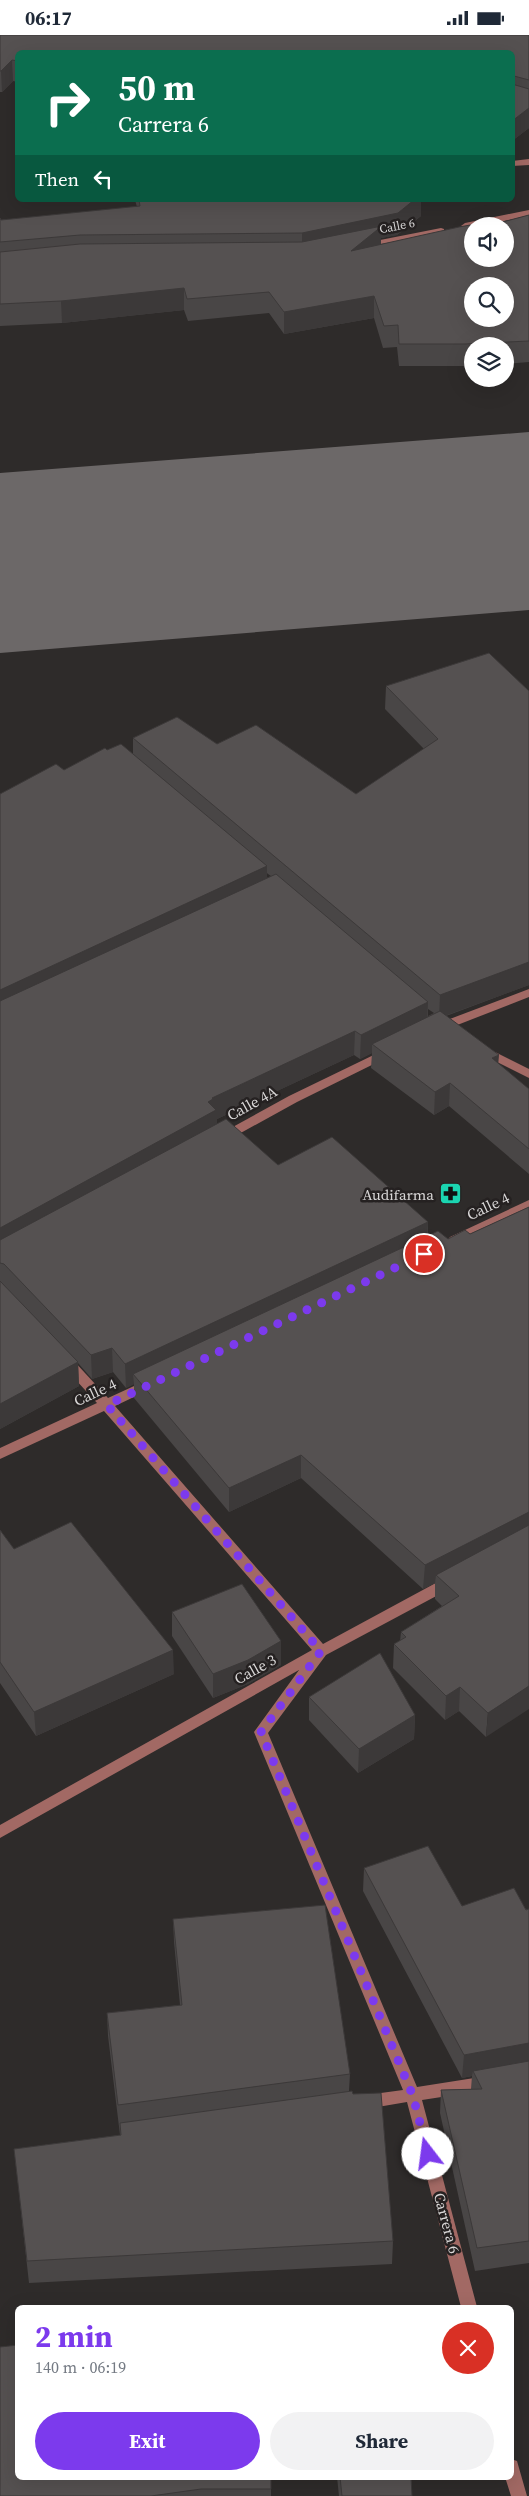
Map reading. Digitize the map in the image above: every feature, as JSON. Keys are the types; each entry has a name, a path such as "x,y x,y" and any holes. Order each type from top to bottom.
{"street":[{"path":"515,164 529,162"},
{"name":"Calle 6","path":"358,248 529,213"},
{"path":"456,1035 434,1026 529,993"},
{"path":"472,1044 529,1074"},
{"name":"Calle 4A","path":"215,1142 292,1099 396,1048"},
{"name":"Calle 4","path":"439,1247 529,1204"},
{"path":"60,1355 107,1405 321,1651"},
{"name":"Calle 4","path":"0,1455 161,1379"},
{"name":"Calle 3","path":"0,1832 321,1651 460,1577"},
{"name":"Carrera 6","path":"321,1651 261,1732 413,2096 468,2305"},
{"path":"354,2104 413,2096 500,2080"},
{"path":"514,2478 519,2496"}],"building":[{"path":"0,35 529,35 529,80 515,76 515,50 15,50 15,60 12,60 0,71"},
{"path":"515,85 529,89 529,108 515,119"},
{"path":"139,202 412,202 398,213 302,233 80,235 0,242 0,218 1,220 140,206"},
{"path":"529,215 529,341 514,342 514,337 464,337 464,344 399,344 398,325 384,326 374,296 284,312 269,292 187,299 184,288 61,301 0,304 0,252 80,244 302,242 382,226 351,251 464,226 464,267 514,267 514,219"},
{"path":"489,653 529,691 529,962 440,995 133,738 177,717 217,744 256,725 356,794 438,739 386,686"},
{"path":"121,744 267,866 0,990 0,794 56,764 64,770 105,748 107,750"},
{"path":"276,874 428,1002 361,1035 355,1031 212,1098 208,1102 216,1110 0,1228 0,1001"},
{"path":"440,1011 499,1055 492,1058 529,1089 529,1149 450,1083 435,1092 372,1044"},
{"path":"226,1119 278,1165 332,1137 428,1222 125,1364 112,1348 91,1355 4,1264 0,1263 0,1240"},
{"path":"529,1207 529,1512 425,1565 301,1455 229,1488 133,1374 438,1231 448,1239 465,1230 470,1234"},
{"path":"0,1281 78,1362 0,1404"},
{"path":"71,1522 173,1650 34,1712 0,1662 0,1530 14,1549"},
{"path":"529,1525 529,1686 488,1713 460,1687 446,1696 394,1644 406,1637 401,1632 459,1596 436,1575"},
{"path":"242,1584 281,1641 248,1660 213,1674 172,1612"},
{"path":"380,1653 415,1715 359,1749 309,1697"},
{"path":"428,1846 462,1906 514,1888 526,1910 529,1909 529,2043 464,2055 364,1868"},
{"path":"325,1905 350,2074 118,2105 107,2013 182,2005 173,1919"},
{"path":"529,2061 529,2241 477,2248 441,2090 482,2089 473,2071"},
{"path":"352,2091 353,2094 381,2093 393,2241 27,2261 14,2149 121,2135 120,2123"},
{"path":"15,2345 15,2480 271,2480 271,2489 201,2489 151,2496 0,2496 0,2347"},
{"path":"340,2480 411,2480 412,2496 342,2496"}],"runway":[{"path":"0,563 529,521"}],"place":[{"name":"Audifarma","path":"450,1194"}],"route":[{"path":"424,1254 107,1405 321,1651 261,1732 413,2096 428,2154"}]}
